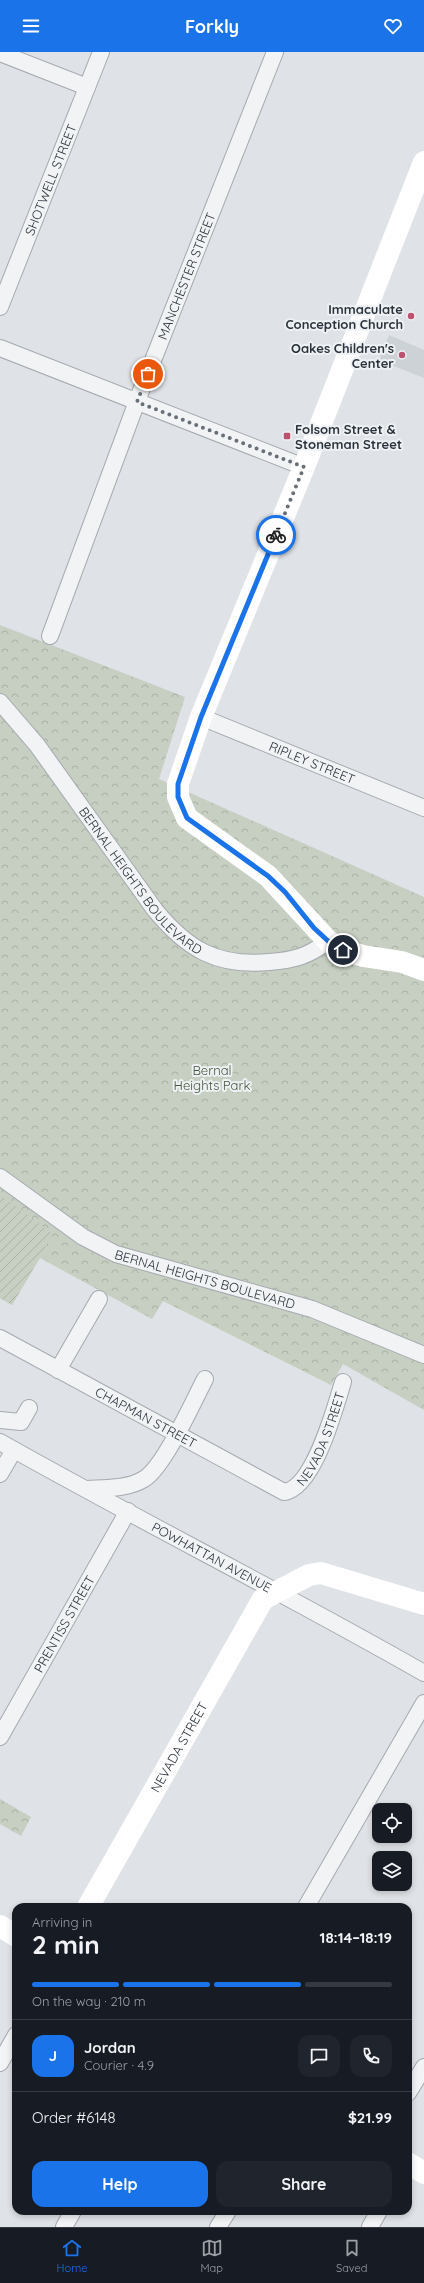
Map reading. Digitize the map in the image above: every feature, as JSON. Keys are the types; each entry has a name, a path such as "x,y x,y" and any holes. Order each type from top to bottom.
{"street":[{"name":"SHOTWELL STREET","path":"0,307 102,52"},
{"name":"MANCHESTER STREET","path":"50,636 137,402 275,52"},
{"path":"0,53 87,88"},
{"path":"424,162 304,467 201,717 178,784 178,797 187,818 268,876 328,941 343,950 402,962 424,970"},
{"path":"0,348 304,467"},
{"name":"BERNAL HEIGHTS BOULEVARD","path":"0,702 37,745 155,910 170,928 188,944 208,956 228,962 251,964 293,960 305,956 328,941"},
{"name":"RIPLEY STREET","path":"201,717 424,808"},
{"name":"BERNAL HEIGHTS BOULEVARD","path":"0,1177 83,1237 116,1254 312,1309 424,1354"},
{"path":"58,1370 100,1299"},
{"name":"CHAPMAN STREET","path":"0,1338 275,1489 284,1492 292,1491"},
{"path":"83,1489 115,1488 144,1480 163,1458 205,1379"},
{"name":"NEVADA STREET","path":"292,1491 302,1481 323,1444 343,1382"},
{"path":"0,1420 21,1422 29,1408"},
{"name":"POWHATTAN AVENUE","path":"0,1442 83,1489 128,1511 276,1592 319,1613 424,1673"},
{"path":"0,1474 14,1450"},
{"name":"PRENTISS STREET","path":"0,1737 128,1511"},
{"path":"276,1592 309,1575 321,1573 424,1604"},
{"name":"NEVADA STREET","path":"90,1903 263,1599 276,1592"},
{"path":"308,1903 424,1703"},
{"path":"0,1926 12,1934"},
{"path":"0,2063 12,2043"},
{"path":"412,2086 424,2066"},
{"path":"412,2166 424,2173"},
{"path":"64,2227 71,2215"},
{"path":"218,2227 226,2215"},
{"path":"370,2227 377,2215"}],"shaded area":[{"name":"Oakes Children's Center","path":"389,335 424,350 424,378 379,360"}],"green space":[{"name":"Bernal Heights Park","path":"0,625 185,697 159,779 424,897 424,1410 343,1364 331,1385 163,1301 152,1319 40,1258 12,1305 0,1298"},
{"path":"0,1195 53,1234 12,1305 0,1298"},
{"path":"0,1799 31,1817 21,1836 0,1824"}],"way so far":[{"path":"148,374 137,402 304,467 276,535"}],"place":[{"name":"Immaculate Conception Church","path":"411,316"},
{"name":"Oakes Children's Center","path":"402,355"},
{"name":"Folsom Street & Stoneman Street","path":"287,436"}],"route":[{"path":"276,535 201,717 178,784 178,797 187,818 268,876 285,892 314,928 328,941 343,950"}]}
